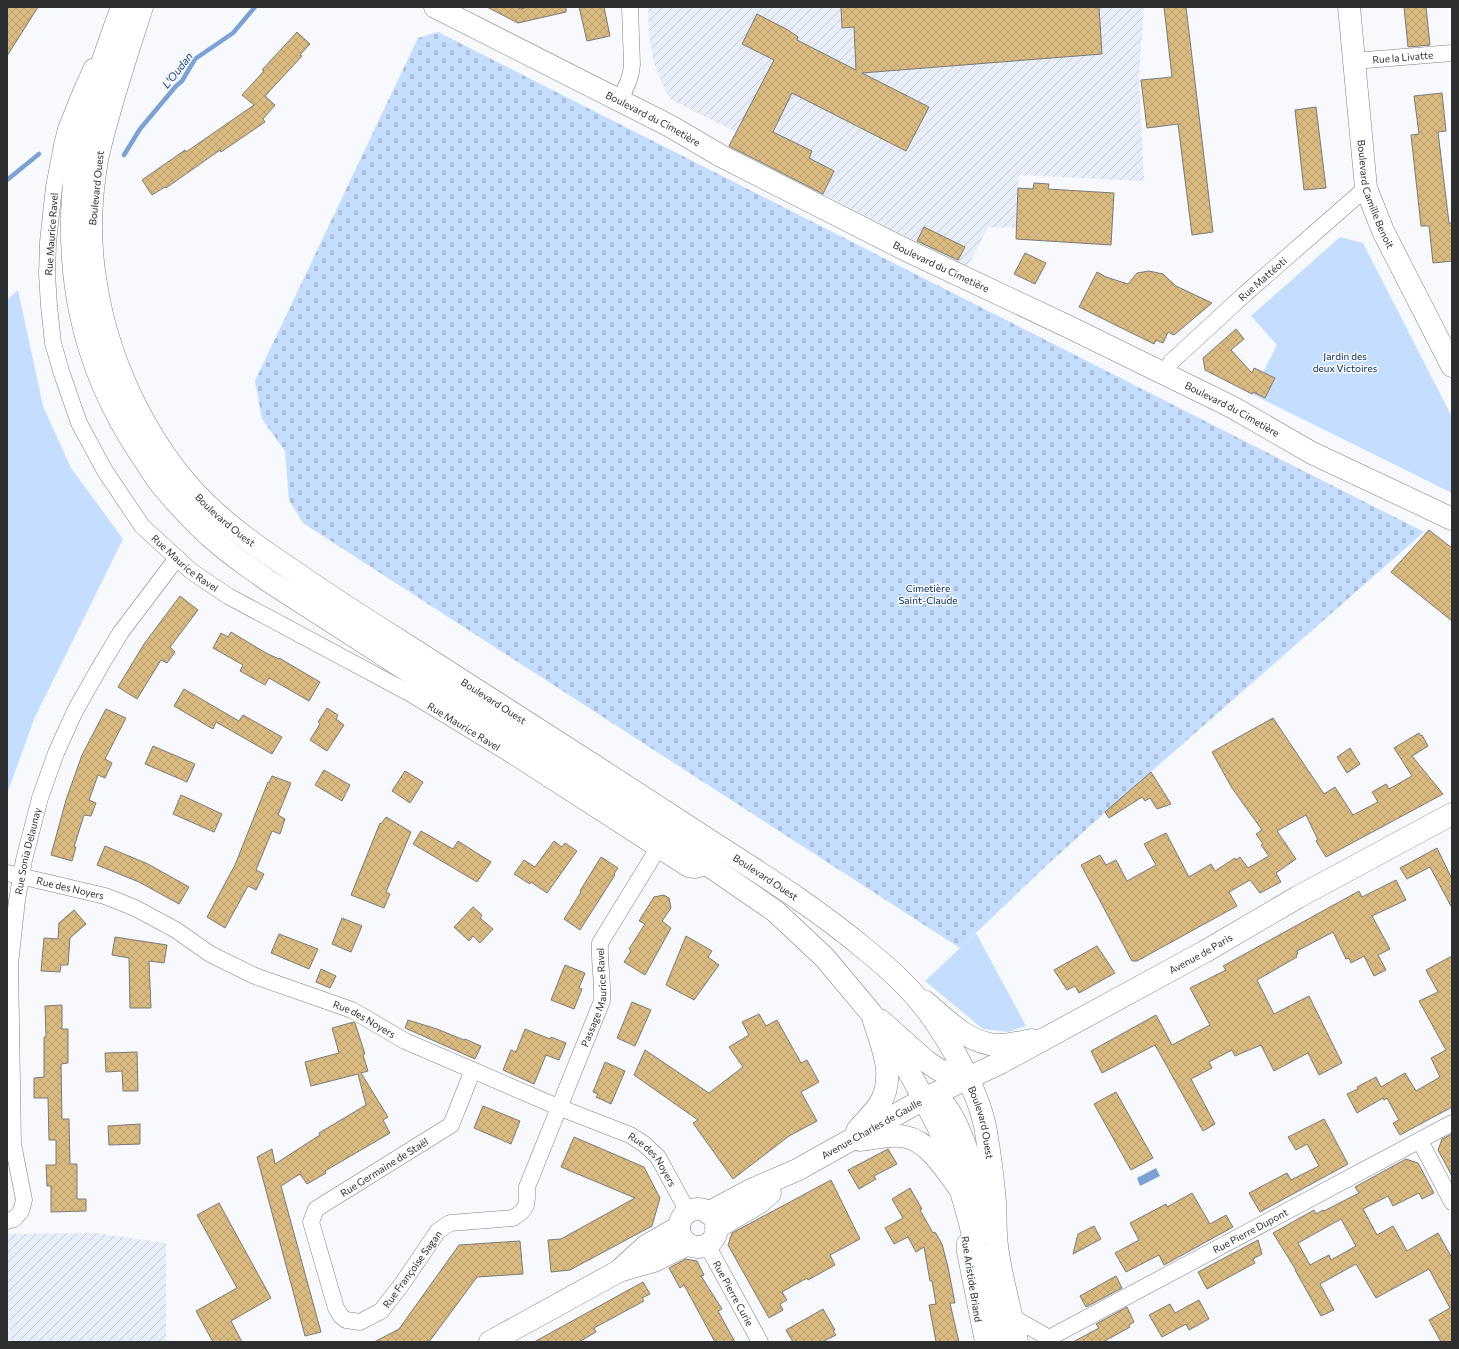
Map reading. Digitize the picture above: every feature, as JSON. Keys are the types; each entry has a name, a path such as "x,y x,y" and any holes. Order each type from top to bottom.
{"main road":[{"name":"Boulevard du Cimetière","path":"435,7 670,126 721,156 886,239 1232,407 1312,453 1452,519"},
{"name":"Boulevard Camille Benoit","path":"1348,7 1366,188 1383,231 1452,366"},
{"name":"Boulevard Ouest","path":"131,8 121,70 97,161 92,207 92,234 95,282 105,329 124,378 142,418 152,434 183,480 215,513 247,539 330,596 593,764 795,896 846,933 894,973 914,993 949,1043 979,1105 986,1132 995,1205 997,1245 1017,1342"},
{"name":"Boulevard Ouest","path":"131,8 89,103 76,162 71,225 72,254 78,306 90,354 106,393 122,426 162,486 189,516 220,545 267,580 710,866 775,911 825,958 871,1013 892,1043 938,1126 961,1191 970,1223 996,1342"},
{"name":"Avenue de Paris","path":"946,1088 999,1064 1204,952 1298,897 1452,814"},
{"path":"914,993 975,1040 987,1044 1000,1045 1050,1036"},
{"path":"871,1013 926,1061 939,1070 967,1079"},
{"path":"847,1142 878,1105 888,1084 886,1057 871,1013"},
{"name":"Avenue Charles de Gaulle","path":"490,1342 618,1271 646,1246 698,1228 752,1190 797,1170 946,1088"},
{"path":"924,1099 942,1103 953,1118 970,1160 984,1209 997,1245"},
{"path":"847,1142 893,1136 906,1137 913,1140 925,1147 934,1156 961,1191"}],"street":[{"path":"620,100 627,86 632,65 630,7"},
{"name":"Rue Maurice Ravel","path":"131,8 80,94 62,145 54,187 48,242 47,274 53,343 61,371 80,423 105,471 142,526 191,571 228,596 411,694 508,753 688,869 695,870 710,866"},
{"name":"Rue la Livatte","path":"1354,61 1452,52"},
{"name":"Rue Mattéoti","path":"1165,374 1171,362 1246,293 1366,188"},
{"name":"Rue Sonia Delaunay","path":"7,1221 14,1219 21,1211 24,1200 13,1144 10,964 17,900 14,875 24,860 40,798 56,753 75,711 121,632 177,558"},
{"name":"Passage Maurice Ravel","path":"558,1107 602,1001 603,987 599,957 600,943 657,850"},
{"name":"Rue des Noyers","path":"14,875 105,896 135,908 176,930 210,954 255,976 352,1010 405,1041 558,1107 630,1135 644,1144 658,1157 698,1228"},
{"name":"Rue Germaine de Staël","path":"323,1265 311,1222 316,1210 451,1124 473,1070"},
{"name":"Rue Françoise Sagan","path":"323,1265 336,1308 341,1316 346,1320 360,1322 381,1311 402,1284 438,1231 445,1226 450,1223 513,1218 522,1212 526,1207 527,1186 558,1107"},
{"name":"Rue Pierre Dupont","path":"1012,1316 1047,1340 1452,1123"},
{"path":"1420,1141 1452,1202"},
{"name":"Rue Aristide Briand","path":"961,1191 966,1252 982,1342"},
{"name":"Rue Pierre Curie","path":"698,1228 760,1342"}],"shaded area":[{"path":"648,7 1144,7 1139,76 1144,181 1019,175 1016,228 988,227 968,266 957,262 728,146 736,132 672,100 666,92 654,64 649,35"},
{"path":"1156,1168 1160,1176 1140,1186 1137,1178"},
{"path":"95,1233 166,1243 166,1342 11,1342 7,1234"},
{"path":"7,1264 11,1342 7,1342"}],"green space":[{"name":"Cimetière Saint-Claude","path":"438,32 1424,532 1120,799 1047,865 960,948 303,523 289,500 285,451 262,419 255,381 418,38"},
{"name":"Jardin des deux Victoires","path":"1340,237 1363,243 1452,417 1452,493 1252,394 1277,345 1251,316"},
{"path":"18,290 43,406 71,468 123,539 34,719 7,794 7,300"},
{"path":"976,933 1026,1026 1008,1032 983,1029 925,981"}],"building":[{"path":"7,7 38,7 7,56"},
{"path":"487,7 517,7 520,9 528,7 566,7 566,12 518,23"},
{"path":"579,7 604,7 610,36 587,41"},
{"path":"841,7 1099,7 1102,54 862,73 929,107 906,151 792,93 773,132 812,151 809,158 834,171 823,194 729,146 774,60 742,44 757,14 788,30 798,37 797,40 856,70 854,27 842,28"},
{"path":"1164,7 1186,7 1213,232 1192,235 1178,124 1147,128 1141,80 1172,77"},
{"path":"1404,7 1426,7 1430,45 1408,47"},
{"path":"297,32 310,44 300,55 302,56 265,96 275,105 263,119 265,122 221,152 220,150 166,188 165,187 152,195 142,180 185,150 186,152 254,105 242,95 264,71 262,70"},
{"path":"1442,93 1446,131 1438,132 1449,223 1452,223 1452,261 1433,263 1429,226 1421,226 1411,135 1419,134 1414,96"},
{"path":"1316,107 1326,188 1304,190 1295,110"},
{"path":"1034,183 1049,184 1048,189 1114,193 1111,245 1016,239 1018,188 1033,189"},
{"path":"924,227 965,247 958,260 917,241"},
{"path":"1025,253 1046,263 1035,284 1014,274"},
{"path":"1149,271 1163,274 1176,286 1212,303 1174,335 1168,332 1163,343 1156,340 1154,344 1079,307 1097,272 1106,277 1128,284 1137,273"},
{"path":"1236,329 1244,339 1231,350 1252,373 1254,368 1275,378 1265,398 1253,392 1252,394 1205,370 1203,358"},
{"path":"1429,530 1452,548 1452,621 1391,572"},
{"path":"180,596 198,610 170,647 175,652 167,663 161,660 137,699 118,687 144,644"},
{"path":"231,632 320,682 309,701 269,678 265,685 240,671 243,665 213,648 221,633 228,637"},
{"path":"184,689 239,721 243,715 282,737 272,754 216,722 213,729 174,706"},
{"path":"327,708 338,715 336,719 344,725 327,751 310,740 320,724 318,722"},
{"path":"106,709 126,718 105,759 112,763 105,778 98,775 89,800 96,803 91,816 84,815 74,847 76,847 72,861 51,855 66,800 82,755"},
{"path":"1273,718 1324,794 1335,787 1353,815 1378,802 1372,792 1386,784 1389,789 1412,776 1394,748 1419,733 1421,736 1422,735 1428,746 1412,756 1443,794 1326,857 1316,841 1318,840 1306,815 1277,831 1296,859 1276,873 1281,882 1260,893 1250,880 1229,892 1237,906 1137,961 1132,961 1081,865 1100,855 1106,865 1116,860 1127,881 1156,865 1144,844 1166,833 1189,877 1211,864 1215,871 1235,858 1236,860 1240,857 1248,868 1269,856 1261,845 1263,844 1256,834 1262,830 1232,788 1212,752"},
{"path":"153,746 195,764 187,782 145,764"},
{"path":"1350,748 1360,764 1347,773 1337,757"},
{"path":"324,770 350,785 342,801 315,785"},
{"path":"405,771 423,782 410,803 392,791"},
{"path":"1151,772 1171,804 1157,809 1150,798 1145,801 1142,797 1109,818 1105,812"},
{"path":"272,776 291,783 278,815 285,819 280,834 272,831 256,870 264,874 256,890 248,886 225,928 207,917 235,865 268,782 269,783"},
{"path":"181,795 222,814 214,832 173,814"},
{"path":"386,817 411,832 386,892 390,894 384,908 351,895 380,823 381,824"},
{"path":"421,831 453,849 458,841 491,862 477,882 413,844"},
{"path":"554,841 562,847 565,843 577,851 547,893 531,882 530,884 514,874 524,860 535,867"},
{"path":"105,846 148,864 189,887 179,904 139,882 97,865"},
{"path":"1437,848 1452,879 1452,908 1430,867 1407,879 1400,868"},
{"path":"601,857 618,868 580,930 564,919"},
{"path":"1396,880 1406,900 1372,916 1390,949 1378,955 1386,970 1374,976 1364,956 1351,963 1349,958 1346,959 1333,932 1297,951 1297,957 1257,980 1274,1014 1309,996 1342,1063 1319,1075 1308,1053 1274,1071 1261,1045 1235,1056 1232,1050 1209,1062 1212,1068 1191,1079 1215,1124 1203,1131 1155,1045 1102,1073 1091,1051 1156,1015 1172,1045 1210,1025 1190,988 1226,970 1223,966 1359,891 1362,897"},
{"path":"664,895 669,898 671,908 662,921 671,928 645,975 624,962 631,951 629,949 645,924 639,921 654,897"},
{"path":"473,907 482,915 480,918 493,929 480,943 473,936 469,941 454,927"},
{"path":"74,910 86,924 70,938 68,965 61,965 60,972 41,971 44,938 58,939 59,923"},
{"path":"342,918 362,926 351,952 332,944"},
{"path":"279,934 318,949 309,969 271,953"},
{"path":"686,936 712,951 708,957 719,965 694,1000 666,985"},
{"path":"115,937 167,945 164,963 149,961 151,1008 130,1008 129,958 112,955"},
{"path":"1097,946 1115,973 1079,993 1075,986 1067,990 1054,970"},
{"path":"1452,956 1452,1107 1400,1135 1393,1123 1399,1120 1387,1098 1384,1100 1383,1098 1357,1113 1347,1094 1358,1089 1357,1087 1376,1077 1381,1087 1405,1073 1416,1091 1440,1077 1431,1058 1446,1050 1419,1001 1438,992 1426,970"},
{"path":"565,965 585,973 579,988 582,989 574,1009 551,1000"},
{"path":"321,969 336,976 330,988 316,982"},
{"path":"632,1002 651,1010 635,1046 617,1038"},
{"path":"62,1005 62,1029 68,1029 68,1063 61,1064 62,1119 69,1119 70,1164 77,1164 77,1199 86,1199 86,1211 51,1212 51,1186 47,1186 46,1165 56,1165 56,1140 49,1140 48,1098 34,1098 34,1078 44,1077 44,1037 46,1037 45,1006"},
{"path":"759,1014 766,1026 777,1020 801,1063 807,1060 819,1082 801,1092 817,1121 789,1136 733,1179 693,1123 698,1120 634,1075 645,1050 709,1093 743,1067 729,1047 749,1035 742,1022"},
{"path":"408,1020 437,1029 481,1046 475,1059 405,1028"},
{"path":"354,1022 365,1054 363,1055 368,1071 361,1073 388,1117 383,1120 390,1133 325,1171 326,1173 307,1184 300,1174 281,1186 321,1332 305,1336 257,1157 272,1149 275,1164 320,1135 319,1133 366,1105 358,1074 311,1086 305,1062 339,1053 332,1028"},
{"path":"525,1029 550,1039 551,1037 566,1043 559,1060 546,1055 534,1084 503,1070 511,1050 516,1052"},
{"path":"137,1052 138,1091 123,1091 122,1071 106,1072 105,1053"},
{"path":"605,1062 625,1071 611,1104 596,1097 598,1094 593,1092"},
{"path":"1116,1092 1153,1158 1131,1170 1094,1104"},
{"path":"483,1106 520,1121 511,1144 474,1128"},
{"path":"1324,1119 1348,1164 1260,1212 1249,1193 1287,1173 1291,1180 1319,1166 1307,1144 1296,1150 1288,1137"},
{"path":"140,1124 140,1144 109,1145 108,1126"},
{"path":"1452,1134 1452,1176 1438,1150 1442,1139"},
{"path":"574,1137 644,1167 660,1198 652,1226 570,1270 551,1272 548,1240 561,1239 635,1198 561,1167"},
{"path":"888,1149 897,1164 874,1176 876,1179 859,1189 848,1170"},
{"path":"1406,1159 1418,1163 1434,1193 1422,1199 1419,1193 1393,1206 1388,1196 1363,1209 1377,1235 1393,1226 1407,1251 1438,1233 1452,1258 1452,1342 1441,1342 1429,1320 1450,1308 1429,1269 1376,1298 1356,1264 1320,1284 1334,1310 1321,1316 1296,1270 1273,1233 1314,1210 1316,1214 1323,1210 1324,1211 1359,1193 1355,1187","holes":["1341,1219 1356,1246 1331,1260 1329,1255 1310,1265 1298,1243"]},
{"path":"831,1180 860,1239 830,1255 835,1265 782,1292 787,1300 780,1304 783,1310 769,1318 728,1245 732,1233"},
{"path":"910,1188 933,1233 935,1232 942,1244 955,1303 950,1303 959,1342 936,1342 929,1305 936,1304 924,1247 916,1252 908,1237 894,1244 885,1228 903,1218 892,1199"},
{"path":"1192,1193 1210,1224 1226,1215 1233,1227 1164,1265 1159,1255 1126,1272 1115,1253 1139,1240 1130,1223 1166,1204 1167,1207"},
{"path":"219,1203 271,1298 231,1321 242,1342 213,1342 196,1311 237,1288 197,1215"},
{"path":"1094,1226 1101,1239 1073,1254 1078,1234"},
{"path":"1258,1240 1262,1254 1253,1259 1255,1263 1207,1289 1198,1272"},
{"path":"520,1241 523,1274 477,1277 429,1342 374,1342 399,1329 459,1245"},
{"path":"686,1259 697,1261 704,1275 701,1276 722,1309 718,1311 735,1342 715,1342 684,1285 680,1288 669,1268"},
{"path":"1116,1276 1122,1288 1086,1307 1080,1296"},
{"path":"643,1282 650,1294 642,1298 644,1301 594,1328 596,1332 579,1342 534,1342"},
{"path":"1199,1300 1209,1319 1189,1330 1186,1324 1162,1337 1149,1315 1170,1304 1175,1313"},
{"path":"1127,1307 1134,1322 1129,1325 1130,1327 1103,1342 1073,1342 1099,1328 1096,1324"},
{"path":"823,1309 835,1330 833,1331 836,1335 822,1342 793,1342 786,1330"}],"waterway":[{"name":"L'Oudan","path":"124,155 140,129 176,86 182,81 195,59 233,33 255,7"},
{"name":"L'Oudan","path":"7,180 39,154"}]}
